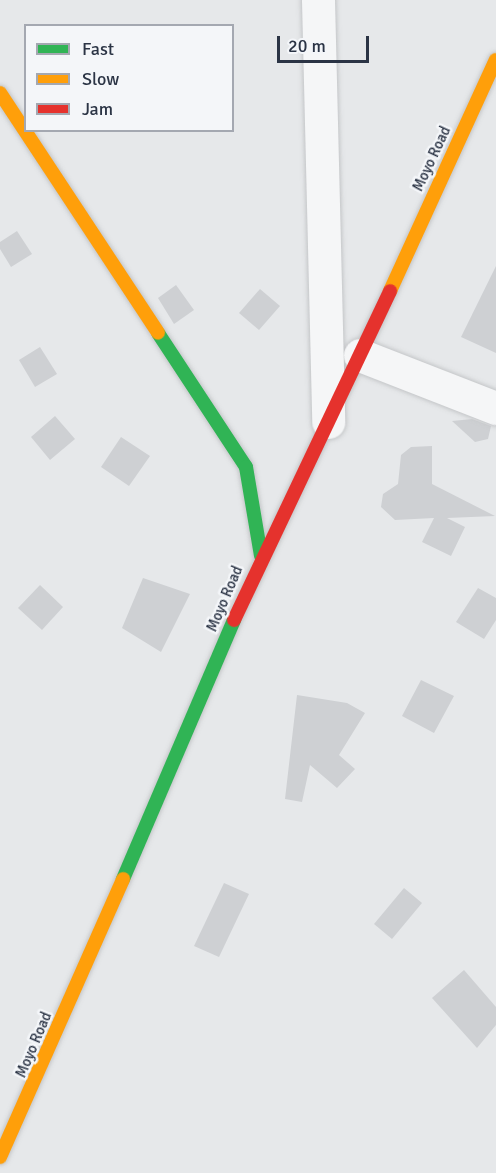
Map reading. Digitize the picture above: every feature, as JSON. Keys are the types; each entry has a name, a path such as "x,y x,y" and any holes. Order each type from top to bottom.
{"main road":[{"name":"Moyo Road","path":"0,1157 30,1097 261,556 360,355 496,60"},
{"path":"0,93 24,129"},
{"path":"26,132 246,467 261,556"}],"street":[{"path":"318,0 328,422"},
{"path":"360,355 496,408"}],"building":[{"path":"17,231 32,254 11,267 0,249 0,242"},
{"path":"496,266 496,353 461,337"},
{"path":"176,285 194,310 174,324 158,298"},
{"path":"260,289 280,306 259,330 239,313"},
{"path":"40,347 57,374 35,387 19,360"},
{"path":"55,416 75,439 50,460 31,437"},
{"path":"472,419 491,426 488,439 475,442 452,421"},
{"path":"121,437 150,456 129,486 101,467"},
{"path":"432,446 432,484 495,516 447,518 465,527 451,556 422,542 434,518 395,520 381,507 383,494 398,484 401,455 411,447"},
{"path":"143,578 190,594 161,652 122,628"},
{"path":"40,585 63,607 42,630 18,608"},
{"path":"478,588 496,598 496,620 484,639 456,622"},
{"path":"421,680 454,696 434,733 402,716"},
{"path":"297,695 347,703 365,713 339,755 355,769 337,788 310,765 302,802 285,799"},
{"path":"224,883 249,894 219,957 194,946"},
{"path":"404,888 422,903 392,939 374,924"},
{"path":"464,970 496,1007 496,1025 477,1048 432,998"}],"traffic: fast":[{"path":"158,333 246,467 261,556"},
{"path":"123,879 234,620"}],"traffic: slow":[{"path":"390,291 496,60"},
{"path":"0,93 24,129"},
{"path":"26,132 158,333"},
{"path":"0,1157 123,879"}],"traffic: jam":[{"path":"234,620 390,291"}]}
